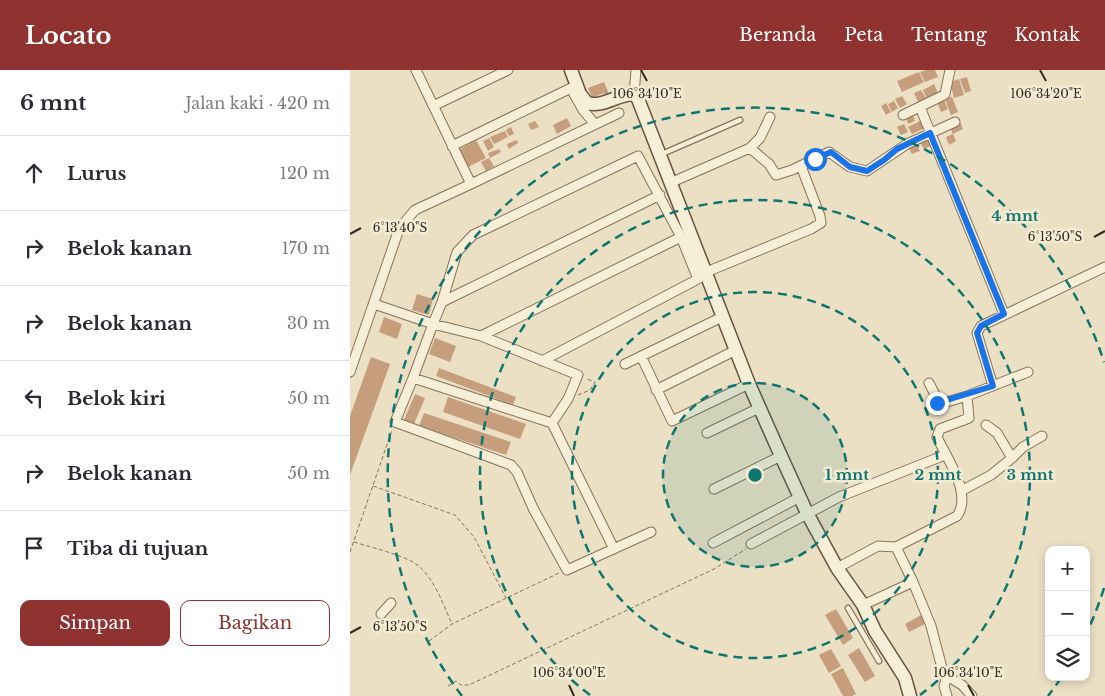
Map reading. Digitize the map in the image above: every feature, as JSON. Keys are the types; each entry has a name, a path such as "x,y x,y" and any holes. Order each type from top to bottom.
{"street":[{"path":"416,70 471,184"},
{"path":"433,106 508,70"},
{"path":"565,70 571,88 583,110 594,123"},
{"path":"571,70 580,94 587,103 594,104 627,94 634,94"},
{"path":"636,70 634,94 638,99 658,156 704,273 780,456 807,513 837,568 863,605 870,634 905,678 910,696"},
{"path":"903,115 945,94 950,70"},
{"path":"452,146 571,88"},
{"path":"920,107 1004,314"},
{"path":"350,372 399,229 415,210 594,123 619,113"},
{"path":"670,183 750,148 760,138 770,117"},
{"path":"750,148 767,162 776,175 801,166 829,152 850,167 867,171 897,149 954,122"},
{"path":"542,360 698,279 681,236 641,158 636,157 473,236 457,252 442,302 395,422 511,465 517,472 533,508 567,570 651,532"},
{"path":"704,273 810,229 821,222 801,166"},
{"path":"442,302 660,195"},
{"path":"480,336 681,236"},
{"path":"993,386 977,333 981,326 1105,267"},
{"path":"374,304 433,324 480,336 578,375 568,398 552,423"},
{"path":"625,364 722,317"},
{"path":"656,390 736,350"},
{"path":"641,356 672,421 749,384"},
{"path":"930,383 940,404 967,396 1028,372"},
{"path":"413,378 552,423 614,549"},
{"path":"837,568 878,546 896,546 957,516 960,511 961,491 937,432 940,429 969,418 967,396"},
{"path":"707,433 759,408"},
{"path":"986,424 997,433 1012,458"},
{"path":"961,491 991,475 1042,436"},
{"path":"751,544 839,497 945,455"},
{"path":"714,489 780,456"},
{"path":"713,543 800,497"},
{"path":"896,546 931,626 942,668 947,676 962,685 972,696"},
{"path":"863,605 913,582"},
{"path":"381,614 391,603"},
{"path":"947,676 944,686 947,696"}],"lane":[{"path":"658,156 740,120"},
{"path":"848,608 870,634 879,661"}],"path":[{"path":"568,398 590,390 595,382"},
{"path":"350,552 395,422"},
{"path":"373,486 455,515 474,537 506,598"},
{"path":"353,542 413,563 424,573 437,592 452,624"},
{"path":"448,686 456,682 461,685 469,685 714,569 742,553 751,544"},
{"path":"429,640 452,624 567,570"}],"building":[{"path":"935,70 938,77 925,82 920,72"},
{"path":"919,72 924,82 902,92 897,81"},
{"path":"967,77 971,91 965,93 960,79"},
{"path":"959,79 964,95 954,98 950,82"},
{"path":"604,82 609,94 605,96 604,93 592,98 588,88"},
{"path":"934,84 939,95 928,101 923,90"},
{"path":"921,90 927,100 919,104 914,93"},
{"path":"902,96 907,104 900,108 895,99"},
{"path":"952,97 958,112 951,115 945,99"},
{"path":"944,100 948,109 941,112 937,102"},
{"path":"894,101 898,108 892,112 888,104"},
{"path":"886,103 891,112 886,115 881,106"},
{"path":"912,112 915,121 908,124 905,115"},
{"path":"567,118 571,126 557,134 553,125"},
{"path":"922,120 925,128 912,134 908,127"},
{"path":"535,121 539,127 531,130 528,124"},
{"path":"960,122 963,129 953,134 949,126"},
{"path":"904,124 908,132 901,135 897,127"},
{"path":"511,127 514,134 509,136 506,130"},
{"path":"505,131 508,137 494,144 490,137"},
{"path":"953,134 956,141 949,145 946,137"},
{"path":"929,136 933,145 924,149 919,141"},
{"path":"489,138 494,147 488,151 483,141"},
{"path":"476,140 486,158 466,168 457,151"},
{"path":"517,140 518,143 509,149 507,144"},
{"path":"915,143 920,151 912,154 908,147"},
{"path":"499,149 501,152 490,158 488,153"},
{"path":"489,158 494,166 486,171 481,162"},
{"path":"417,294 433,299 429,315 412,310"},
{"path":"384,317 402,324 397,339 379,332"},
{"path":"435,338 456,346 450,362 429,354"},
{"path":"371,357 390,364 350,475 350,416"},
{"path":"439,368 516,397 513,405 436,376"},
{"path":"415,394 425,398 414,424 404,420"},
{"path":"448,397 526,424 520,439 443,412"},
{"path":"424,413 511,442 506,455 419,426"},
{"path":"836,609 853,638 843,645 825,615"},
{"path":"923,614 927,623 909,632 905,624"},
{"path":"859,648 875,676 865,682 848,655"},
{"path":"831,649 841,666 829,673 819,655"},
{"path":"843,668 856,694 852,696 843,696 831,674"}],"route":[{"path":"815,159 831,152 845,165 857,170 867,171 897,149 930,133 1004,314 981,326 977,333 993,386 967,396 940,404 937,403"}]}
